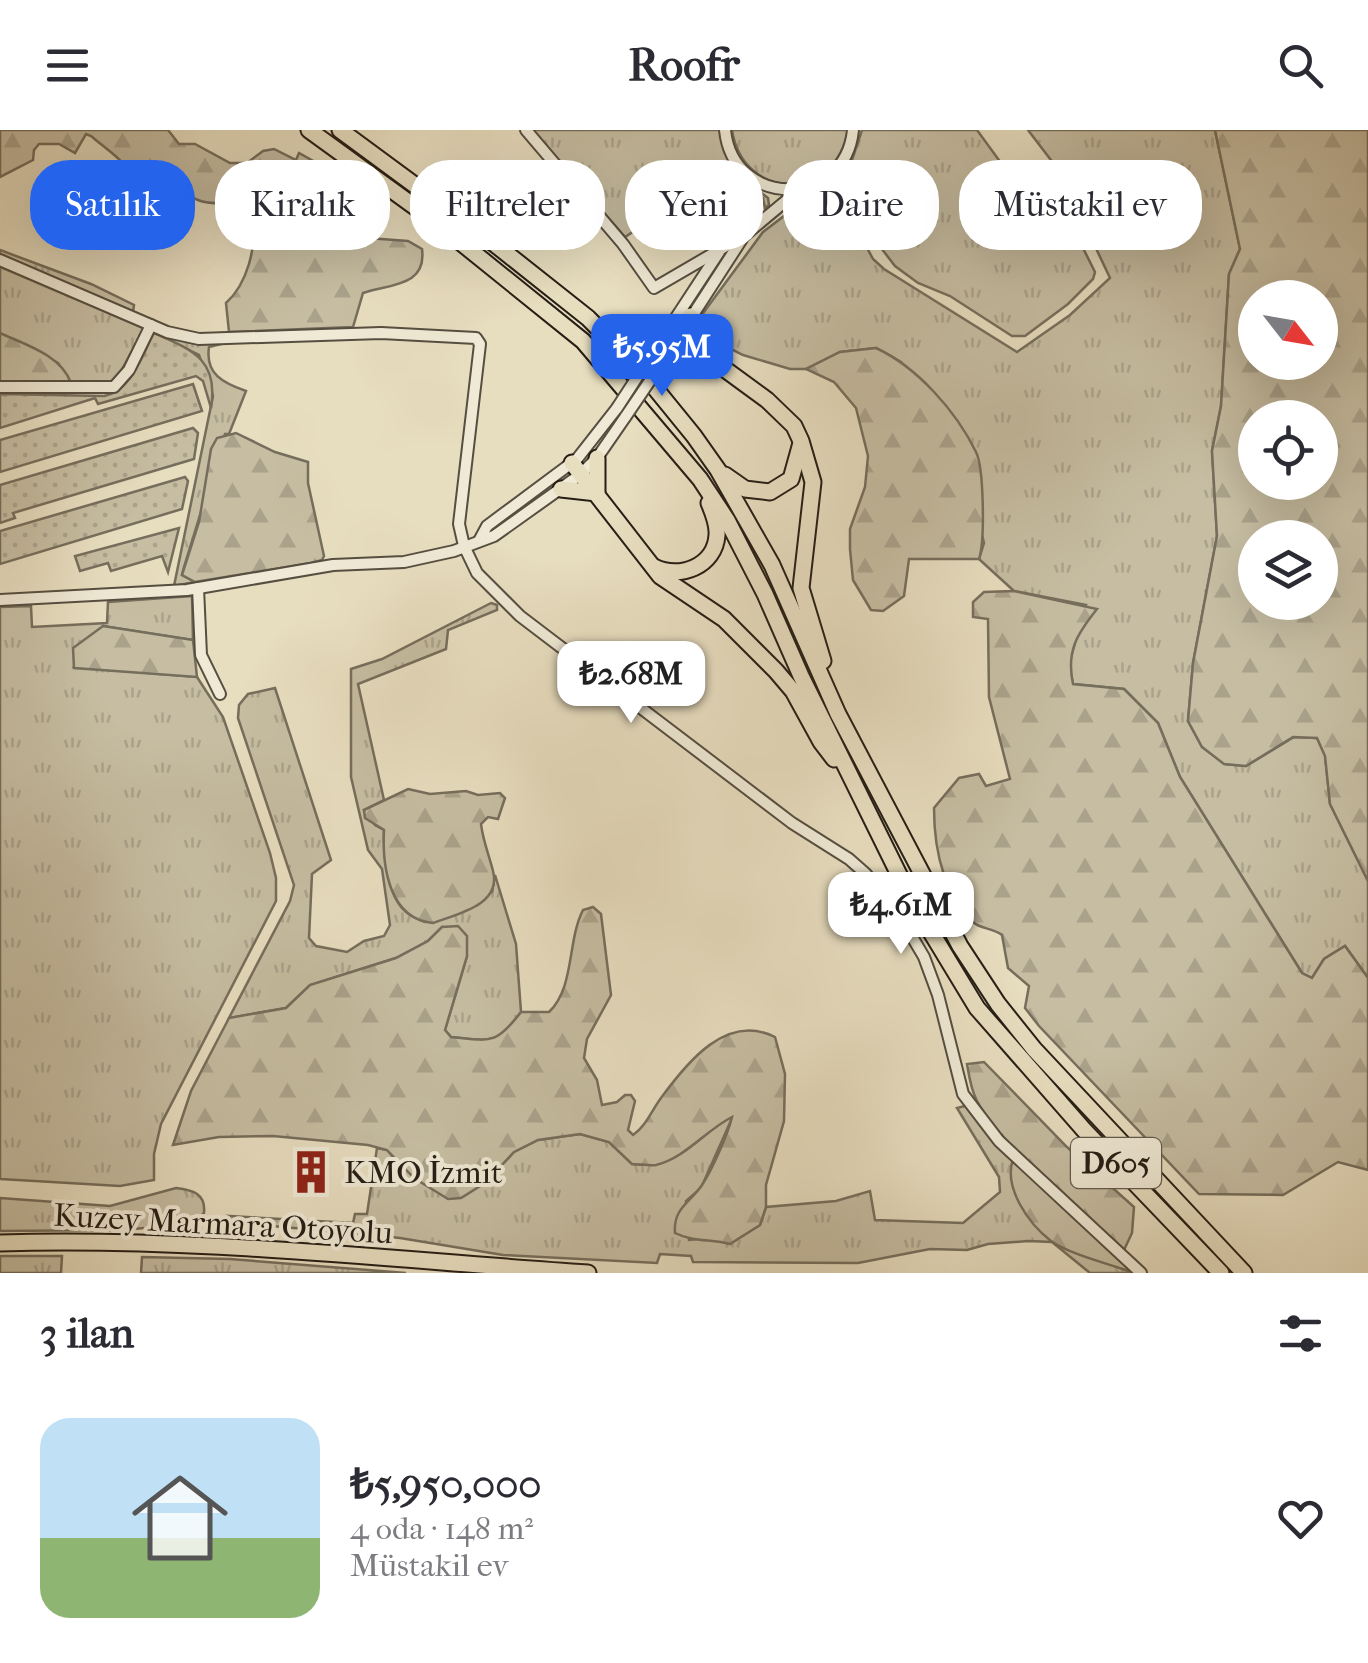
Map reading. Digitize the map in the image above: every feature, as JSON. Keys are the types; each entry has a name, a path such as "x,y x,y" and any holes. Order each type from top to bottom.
{"highway":[{"path":"309,130 460,242 583,341 700,479 727,520 765,594 852,782"},
{"path":"340,130 588,318 646,377 718,470 772,565 838,714 936,902 998,1004 1034,1049 1244,1273"},
{"path":"690,316 705,354"},
{"path":"674,332 780,412 794,426 801,441 813,482 801,588 838,714"},
{"path":"663,353 705,354"},
{"path":"718,470 744,489 770,492 790,479 801,441"},
{"path":"598,458 598,493"},
{"path":"576,468 660,576 724,619 767,660 793,692 821,742 852,782"},
{"path":"651,565 662,571 687,571 709,556 718,533 700,479"},
{"path":"561,489 598,493"},
{"name":"D605","path":"852,782 912,899 977,1008 1084,1130 1222,1273"},
{"name":"Kuzey Marmara Otoyolu","path":"0,1244 289,1251 588,1273"}],"street":[{"path":"526,130 623,244 654,288 720,251"},
{"path":"725,130 731,154 743,171 769,186 783,188"},
{"path":"843,160 853,130"},
{"path":"763,219 783,202"},
{"path":"674,332 690,316 734,250"},
{"path":"480,539 487,526 598,458 720,251"},
{"path":"0,260 152,325 198,339 382,333 476,338 480,344 459,524 477,573 520,616 792,823 866,874 901,918 924,958 954,1051 963,1094 1000,1141 1141,1273"},
{"path":"0,387 114,387 129,370 152,325"},
{"path":"0,600 152,594 333,565 404,562 454,551 494,536 561,489 589,448 622,412"},
{"path":"198,588 201,655 220,694"}],"green space":[{"path":"0,130 168,130 179,144 195,144 224,160 215,160 215,203 195,198 195,160 119,160 86,134 75,153 59,144 39,144 33,160 0,177"},
{"path":"532,130 720,130 731,160 625,160 625,237 605,214 605,160 558,160"},
{"path":"732,130 848,130 835,160 783,160 783,183 763,176 763,160 745,160"},
{"path":"862,130 977,130 999,160 959,160 959,250 1084,250 1095,272 1093,279 1068,304 1025,336 1012,336 950,296 918,283 895,266 883,250 939,250 939,160 852,160"},
{"path":"1028,130 1215,130 1240,249 1229,274 1221,406 1212,451 1217,536 1193,663 1188,721 1202,747 1225,764 1246,766 1294,737 1317,738 1325,755 1330,804 1368,881 1368,978 1345,946 1324,959 1312,978 1302,973 1180,777 1158,723 1124,689 1073,684 1069,664 1086,605 1014,591 979,559 984,543 952,414 901,362 876,348 840,352 806,369 790,369 743,355 702,334 701,316 750,250 763,250 763,232 783,217 783,250 868,250 884,269 1017,352 1070,315 1110,278 1097,250 1202,250 1202,160 1051,160"},
{"path":"1215,130 1368,130 1368,881 1330,804 1325,756 1317,738 1293,737 1246,766 1224,764 1202,747 1188,721 1193,663 1217,536 1212,451 1221,406 1229,274 1240,249"},
{"path":"274,149 296,160 251,160 263,151"},
{"path":"390,240 408,241 410,250 422,250 422,261 419,270 405,282 363,293 353,327 229,332 226,303 240,285 252,253 390,250"},
{"path":"0,250 91,284 134,305 133,312 0,255"},
{"path":"0,267 144,328 118,377 112,382 71,383 58,363 0,333"},
{"path":"155,330 233,341 209,347 210,364 223,381 246,391 229,434 225,434 184,567 182,575 195,582 174,586 213,396 199,355 154,333"},
{"path":"0,333 51,358 71,383 0,382"},
{"path":"154,333 200,358 211,378 211,408 203,381 196,376 98,404 95,398 0,428 0,394 104,396 122,388"},
{"path":"876,348 920,378 958,421 979,460 983,505 979,559 909,559 904,596 883,611 871,610 853,580 850,529 865,487 868,456 856,408 834,382 806,369 840,352"},
{"path":"193,384 202,411 0,472 0,440"},
{"path":"193,428 198,433 194,459 13,513 15,518 0,523 0,485"},
{"path":"236,433 275,452 308,462 308,483 324,556 311,563 195,582 182,575 199,522 211,449 217,438"},
{"path":"185,477 188,481 182,509 0,564 0,531"},
{"path":"179,528 168,572 162,556 111,571 108,563 80,571 75,556"},
{"path":"1014,591 1097,609 1075,644 1071,662 1073,684 1124,689 1158,723 1180,777 1302,973 1312,978 1324,959 1345,946 1368,978 1368,1170 1338,1162 1283,1195 1199,1194 1039,1026 1025,1008 1029,986 1008,968 1002,935 973,922 954,897 938,854 934,808 959,778 979,774 986,786 1010,779 989,697 988,619 973,617 973,602 984,592"},
{"path":"192,596 193,640 103,626 74,667 197,677 223,717 270,853 276,901 161,1124 154,1154 154,1180 120,1186 0,1179 0,607 31,606 32,627 107,623 108,602"},
{"path":"491,603 497,605 497,610 448,630 446,649 358,684 384,800 364,810 384,830 390,883 398,903 414,917 425,922 492,892 495,875 516,944 521,1012 492,1038 451,1037 445,1030 467,956 442,927 428,941 396,958 310,985 286,1008 229,1018 290,901 294,885 238,718 239,705 248,694 275,688 331,860 312,874 309,938 316,946 347,952 364,941 384,936 390,925 382,869 368,850 351,777 351,669 382,659"},
{"path":"103,626 193,640 197,677 74,668 73,648"},
{"path":"408,789 430,794 500,793 505,798 498,819 488,817 481,824 493,871 491,892 465,912 433,923 406,912 398,901 387,874 384,830 365,818 364,810"},
{"path":"593,907 601,914 611,995 587,1039 584,1058 597,1080 602,1105 617,1102 625,1095 631,1095 635,1101 628,1130 633,1135 683,1069 710,1045 741,1031 775,1037 785,1074 784,1121 766,1185 766,1207 760,1225 730,1244 682,1236 675,1233 675,1224 710,1170 732,1117 676,1156 656,1165 632,1164 609,1142 580,1134 538,1140 514,1152 485,1183 461,1198 448,1199 414,1178 387,1150 368,1145 273,1136 219,1137 173,1145 191,1091 229,1018 286,1008 310,985 396,958 428,941 442,927 458,926 467,936 467,956 445,1030 451,1037 492,1038 521,1012 549,1012 557,1002 567,977 578,922 583,910"},
{"path":"984,1062 1067,1147 1134,1207 1132,1233 1124,1250 1044,1179 989,1120 975,1097 967,1064"},
{"path":"965,1106 1013,1159 1052,1242 988,1244 967,1250 930,1249 858,1263 693,1262 691,1256 660,1254 657,1263 503,1255 400,1238 241,1223 228,1216 353,1223 355,1214 367,1214 377,1148 387,1150 401,1166 485,1183 514,1152 538,1140 580,1134 609,1142 632,1164 654,1165 677,1156 733,1116 701,1188 686,1201 689,1240 710,1238 730,1244 760,1225 766,1207 836,1201 870,1191 875,1220 963,1223 1000,1192 999,1177 957,1108"},
{"path":"1013,1159 1132,1272 1068,1250 1043,1234 1015,1193"},
{"path":"176,1188 192,1192 203,1201 204,1213 192,1224 121,1230 0,1231 0,1198 110,1206"},
{"path":"1052,1242 1133,1273 1090,1273"},
{"path":"0,1256 62,1256 61,1273 0,1273"},
{"path":"142,1257 230,1259 406,1273 141,1273"}],"place":[{"name":"KMO İzmit","path":"311,1172"}]}
